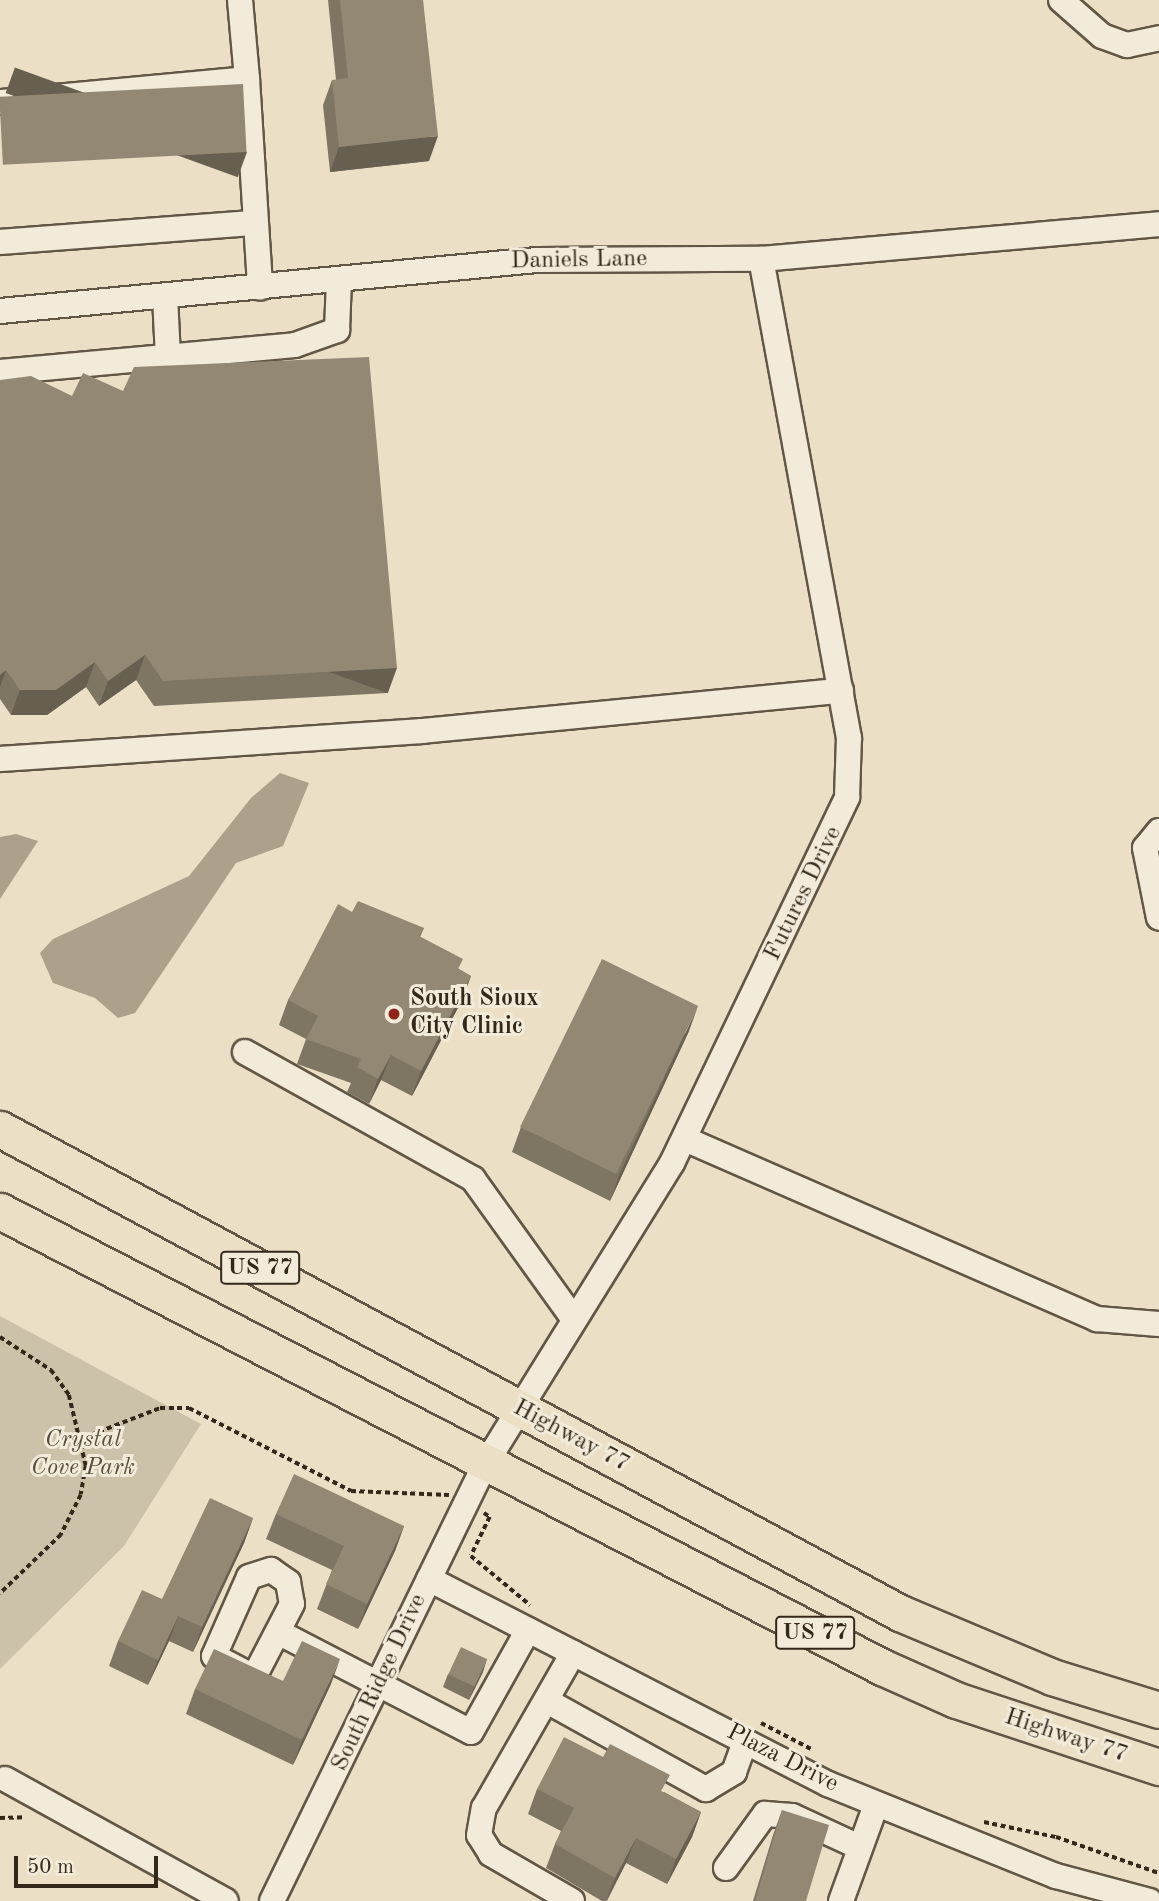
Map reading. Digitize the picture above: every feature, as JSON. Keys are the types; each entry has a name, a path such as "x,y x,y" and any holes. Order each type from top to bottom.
{"highway":[{"name":"Highway 77","path":"0,1129 900,1613 1040,1673 1159,1710"},
{"name":"Highway 77","path":"0,1211 486,1463 956,1700 1159,1767"}],"street":[{"path":"240,0 257,183 254,223 260,288"},
{"path":"1061,0 1102,36 1126,45 1159,38"},
{"path":"0,102 247,79"},
{"path":"0,242 254,223"},
{"name":"Daniels Lane","path":"0,311 537,260 761,259 1159,224"},
{"name":"Futures Drive","path":"486,1463 572,1317 685,1139 843,811 851,770 841,691 761,259"},
{"path":"0,372 295,345 337,330 339,280"},
{"path":"165,296 168,357"},
{"path":"0,759 422,731 841,691"},
{"path":"1159,831 1145,848 1159,918"},
{"path":"245,1052 473,1179 572,1317"},
{"path":"685,1139 1097,1319 1159,1324"},
{"name":"South Ridge Drive","path":"272,1901 380,1686 486,1463"},
{"name":"Plaza Drive","path":"429,1579 532,1619 573,1653 751,1731 876,1805 1087,1893 1150,1901"},
{"path":"278,1632 471,1732 532,1619"},
{"path":"572,1901 491,1854 479,1835 484,1808 573,1653"},
{"path":"547,1701 706,1789 734,1772 751,1731"},
{"path":"5,1779 226,1901"},
{"path":"844,1900 858,1846 876,1805"},
{"path":"726,1868 765,1814 792,1816 858,1846"}],"path":[{"path":"0,1337 51,1370 69,1395 83,1438 81,1495 61,1535 0,1594"},
{"path":"83,1438 160,1408 188,1408 351,1491 400,1496 440,1490 490,1517 471,1556 532,1619"},
{"path":"751,1731 790,1734 818,1754"},
{"path":"0,1818 31,1818"},
{"path":"971,1819 1056,1837 1159,1873"}],"green space":[{"name":"Crystal Cove Park","path":"0,1316 201,1424 124,1546 0,1669"}],"shaded area":[{"path":"280,773 309,783 283,846 236,863 135,1013 118,1018 95,998 53,983 40,953 53,939 189,876 251,798"},
{"path":"16,834 38,841 0,899 0,837"}],"building":[{"path":"340,0 423,0 438,136 339,147 332,80 348,78"},
{"path":"243,84 247,152 3,165 0,97"},
{"path":"369,357 397,668 163,681 145,655 108,681 95,662 56,690 20,690 6,670 0,675 0,380 31,376 72,396 83,373 123,391 134,367"},
{"path":"358,901 424,928 419,936 463,959 458,969 471,976 421,1071 391,1055 378,1079 357,1067 361,1059 306,1039 318,1016 288,1000 338,904 352,912"},
{"path":"602,959 698,1006 616,1174 520,1127"},
{"path":"294,1474 404,1526 367,1604 326,1584 344,1546 276,1514"},
{"path":"210,1498 253,1518 202,1627 178,1616 158,1660 118,1641 142,1590 162,1599"},
{"path":"302,1641 340,1659 302,1740 195,1689 214,1649 283,1681"},
{"path":"461,1647 487,1659 475,1686 448,1674"},
{"path":"564,1737 603,1757 610,1744 670,1775 661,1791 701,1812 676,1859 636,1838 615,1878 555,1844 574,1808 537,1789"},
{"path":"782,1810 829,1825 806,1901 755,1901"}],"place":[{"name":"South Sioux City Clinic","path":"394,1014"}]}
